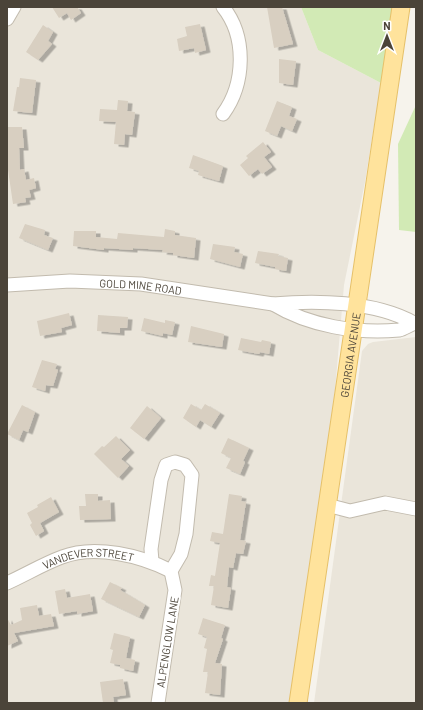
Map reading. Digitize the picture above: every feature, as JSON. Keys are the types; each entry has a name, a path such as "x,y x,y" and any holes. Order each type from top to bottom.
{"main road":[{"name":"GEORGIA AVENUE","path":"298,703 401,7"}],"street":[{"path":"7,19 14,7"},
{"path":"223,7 235,28 239,44 240,67 235,91 230,104 223,114"},
{"name":"GOLD MINE ROAD","path":"7,285 70,281 141,284 273,304 294,302 356,305 402,316 415,323"},
{"name":"GOLD MINE ROAD","path":"273,304 291,315 352,330 401,330 415,323"},
{"path":"152,561 151,549 161,480 166,465 174,462 185,465 192,475 186,534 181,554 171,571"},
{"path":"327,505 350,511 385,503 416,509"},
{"name":"VANDEVER STREET","path":"7,584 63,556 95,551 132,555 152,561 171,571"},
{"name":"ALPENGLOW LANE","path":"158,703 175,590 171,571"}],"shaded area":[{"path":"7,7 301,7 318,50 381,83 365,182 344,285 333,414 293,703 7,703"},
{"path":"416,337 416,703 314,703 362,351 368,344 373,342"}],"green space":[{"path":"301,7 394,7 381,83 318,50"},
{"path":"416,105 416,232 399,230 398,144"}],"building":[{"path":"52,7 77,7 81,13 71,20 67,13 59,18"},
{"path":"267,7 282,7 293,44 274,48"},
{"path":"200,24 206,50 195,53 194,48 179,51 177,39 187,36 185,27"},
{"path":"43,25 53,32 48,41 52,44 38,60 26,52"},
{"path":"279,59 296,61 293,85 279,83"},
{"path":"20,78 36,80 32,113 13,111"},
{"path":"118,100 128,101 127,111 135,112 132,135 125,134 124,145 114,144 116,122 99,121 100,109 117,110"},
{"path":"277,101 292,107 289,116 297,119 292,131 281,126 277,136 265,131"},
{"path":"7,127 22,127 24,148 19,148 20,170 24,169 26,180 34,178 36,188 29,190 31,197 25,198 26,202 13,204 7,163"},
{"path":"263,142 271,152 264,157 272,167 262,174 258,169 249,176 240,165 248,158 246,156"},
{"path":"193,155 223,166 219,181 198,175 199,171 189,168"},
{"path":"25,224 45,230 44,235 53,238 48,250 19,238"},
{"path":"165,229 175,231 175,235 196,238 194,258 173,255 173,253 162,252 163,250 104,248 104,250 73,246 74,231 96,231 96,237 117,239 118,233 164,237"},
{"path":"213,244 235,247 234,252 243,254 240,267 210,259"},
{"path":"258,251 279,254 278,256 288,258 286,271 255,263"},
{"path":"69,313 72,325 61,328 62,332 40,336 37,321"},
{"path":"98,315 128,317 127,328 120,328 120,333 97,331"},
{"path":"144,318 165,323 165,320 175,322 172,335 163,333 163,336 141,331"},
{"path":"191,326 224,334 222,347 188,342"},
{"path":"241,338 261,342 262,340 271,342 269,354 260,352 259,354 238,350"},
{"path":"42,360 57,364 55,369 58,370 53,386 46,385 45,391 32,387"},
{"path":"191,404 201,410 205,404 220,413 211,427 200,420 196,427 183,418"},
{"path":"22,405 35,412 28,432 23,430 19,440 7,434"},
{"path":"147,406 161,418 144,439 130,428"},
{"path":"116,436 130,450 121,459 129,466 118,478 94,454"},
{"path":"228,438 249,448 243,461 245,462 240,474 226,468 231,458 221,453"},
{"path":"85,494 98,494 98,501 110,500 111,519 80,520 79,506 86,506"},
{"path":"229,494 242,496 241,501 246,502 240,540 246,541 243,554 236,553 233,568 229,567 227,587 231,588 228,608 211,605 214,586 209,586 211,575 215,576 220,543 210,541 212,532 223,534"},
{"path":"51,497 59,512 40,523 44,531 36,536 30,525 32,523 27,513"},
{"path":"110,582 122,588 120,590 145,605 139,617 101,599"},
{"path":"65,589 67,598 90,594 93,611 77,614 77,611 59,614 55,591"},
{"path":"37,605 39,616 51,614 54,626 14,633 18,641 7,646 7,618 11,625 22,620 20,608"},
{"path":"203,618 225,625 221,638 223,639 215,663 222,664 220,695 205,693 208,672 203,672 207,649 204,648 207,637 198,634"},
{"path":"114,633 130,637 126,658 135,660 133,671 120,668 120,665 110,663 113,650 110,649"},
{"path":"123,679 126,695 113,697 114,703 103,703 100,682"}]}
